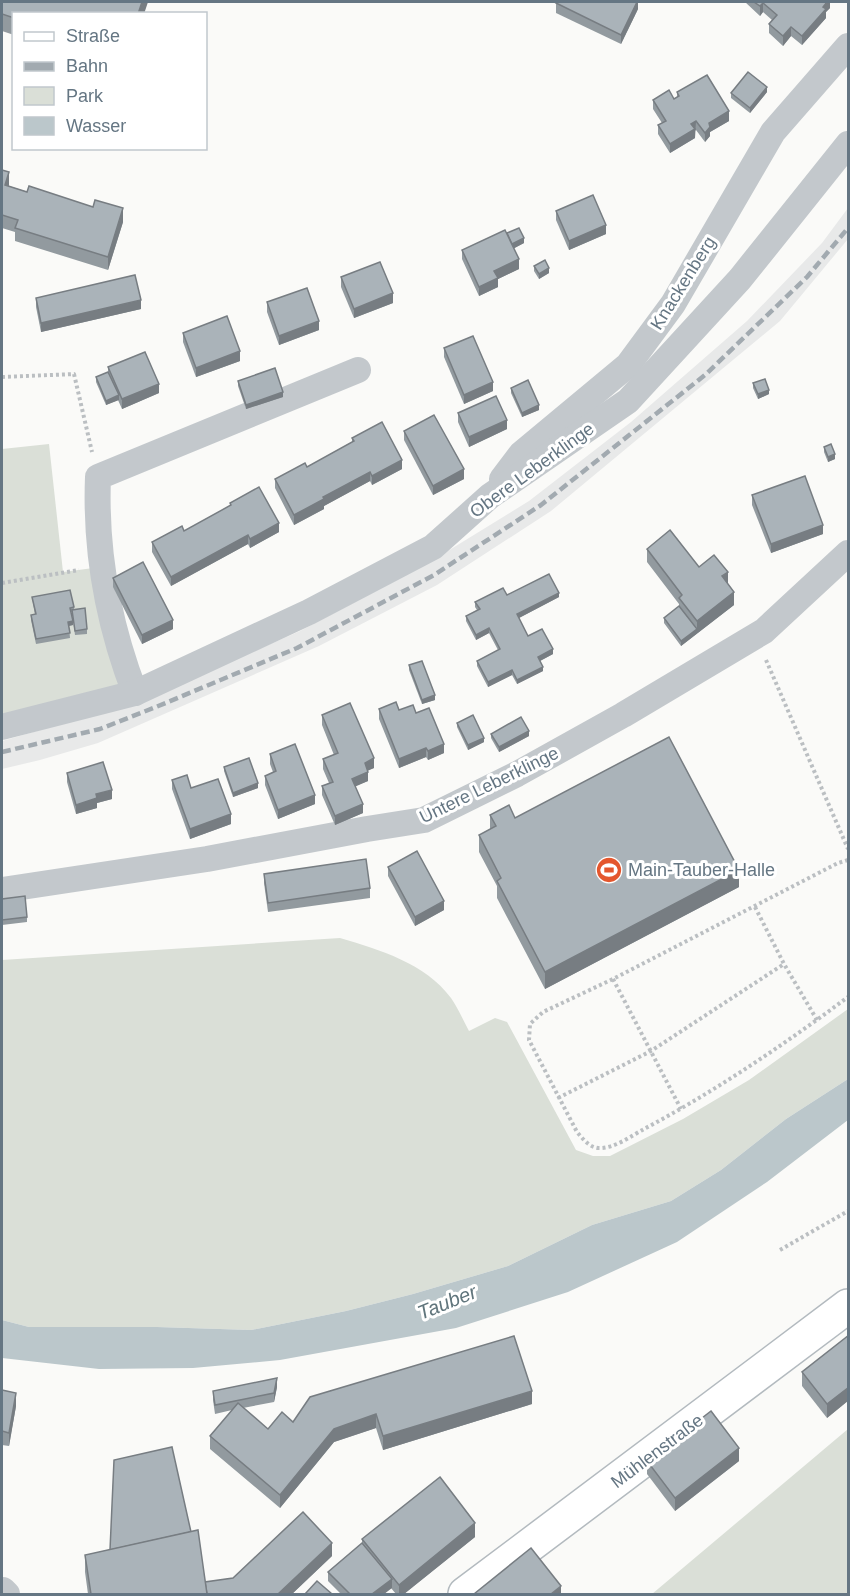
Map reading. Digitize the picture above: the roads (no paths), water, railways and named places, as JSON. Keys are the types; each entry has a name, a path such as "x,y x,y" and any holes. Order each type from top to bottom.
{"main road":[{"name":"Mühlenstraße","path":"465,1594 849,1306"}],"street":[{"name":"Knackenberg","path":"490,496 521,454 628,365 673,304 773,132 849,46"},
{"name":"Obere Leberklinge","path":"2,727 135,693 309,612 433,547 490,496 628,401 740,279 849,144"},
{"path":"135,693 122,658 101,567 98,477 358,370"},
{"name":"Untere Leberklinge","path":"2,890 207,859 368,828 424,820 517,774 614,720 764,631 849,553"}],"water":[{"name":"Tauber","path":"848,1079 848,1120 767,1182 677,1242 568,1292 456,1328 280,1360 193,1368 99,1369 2,1358 2,1320 29,1327 251,1330 346,1311 508,1266 592,1225 671,1201 721,1170 786,1119"}],"railway":[{"path":"2,752 100,729 156,707 297,648 434,575 541,505 705,375 807,277 848,228"}],"place":[{"name":"Main-Tauber-Halle","path":"609,870"}]}
